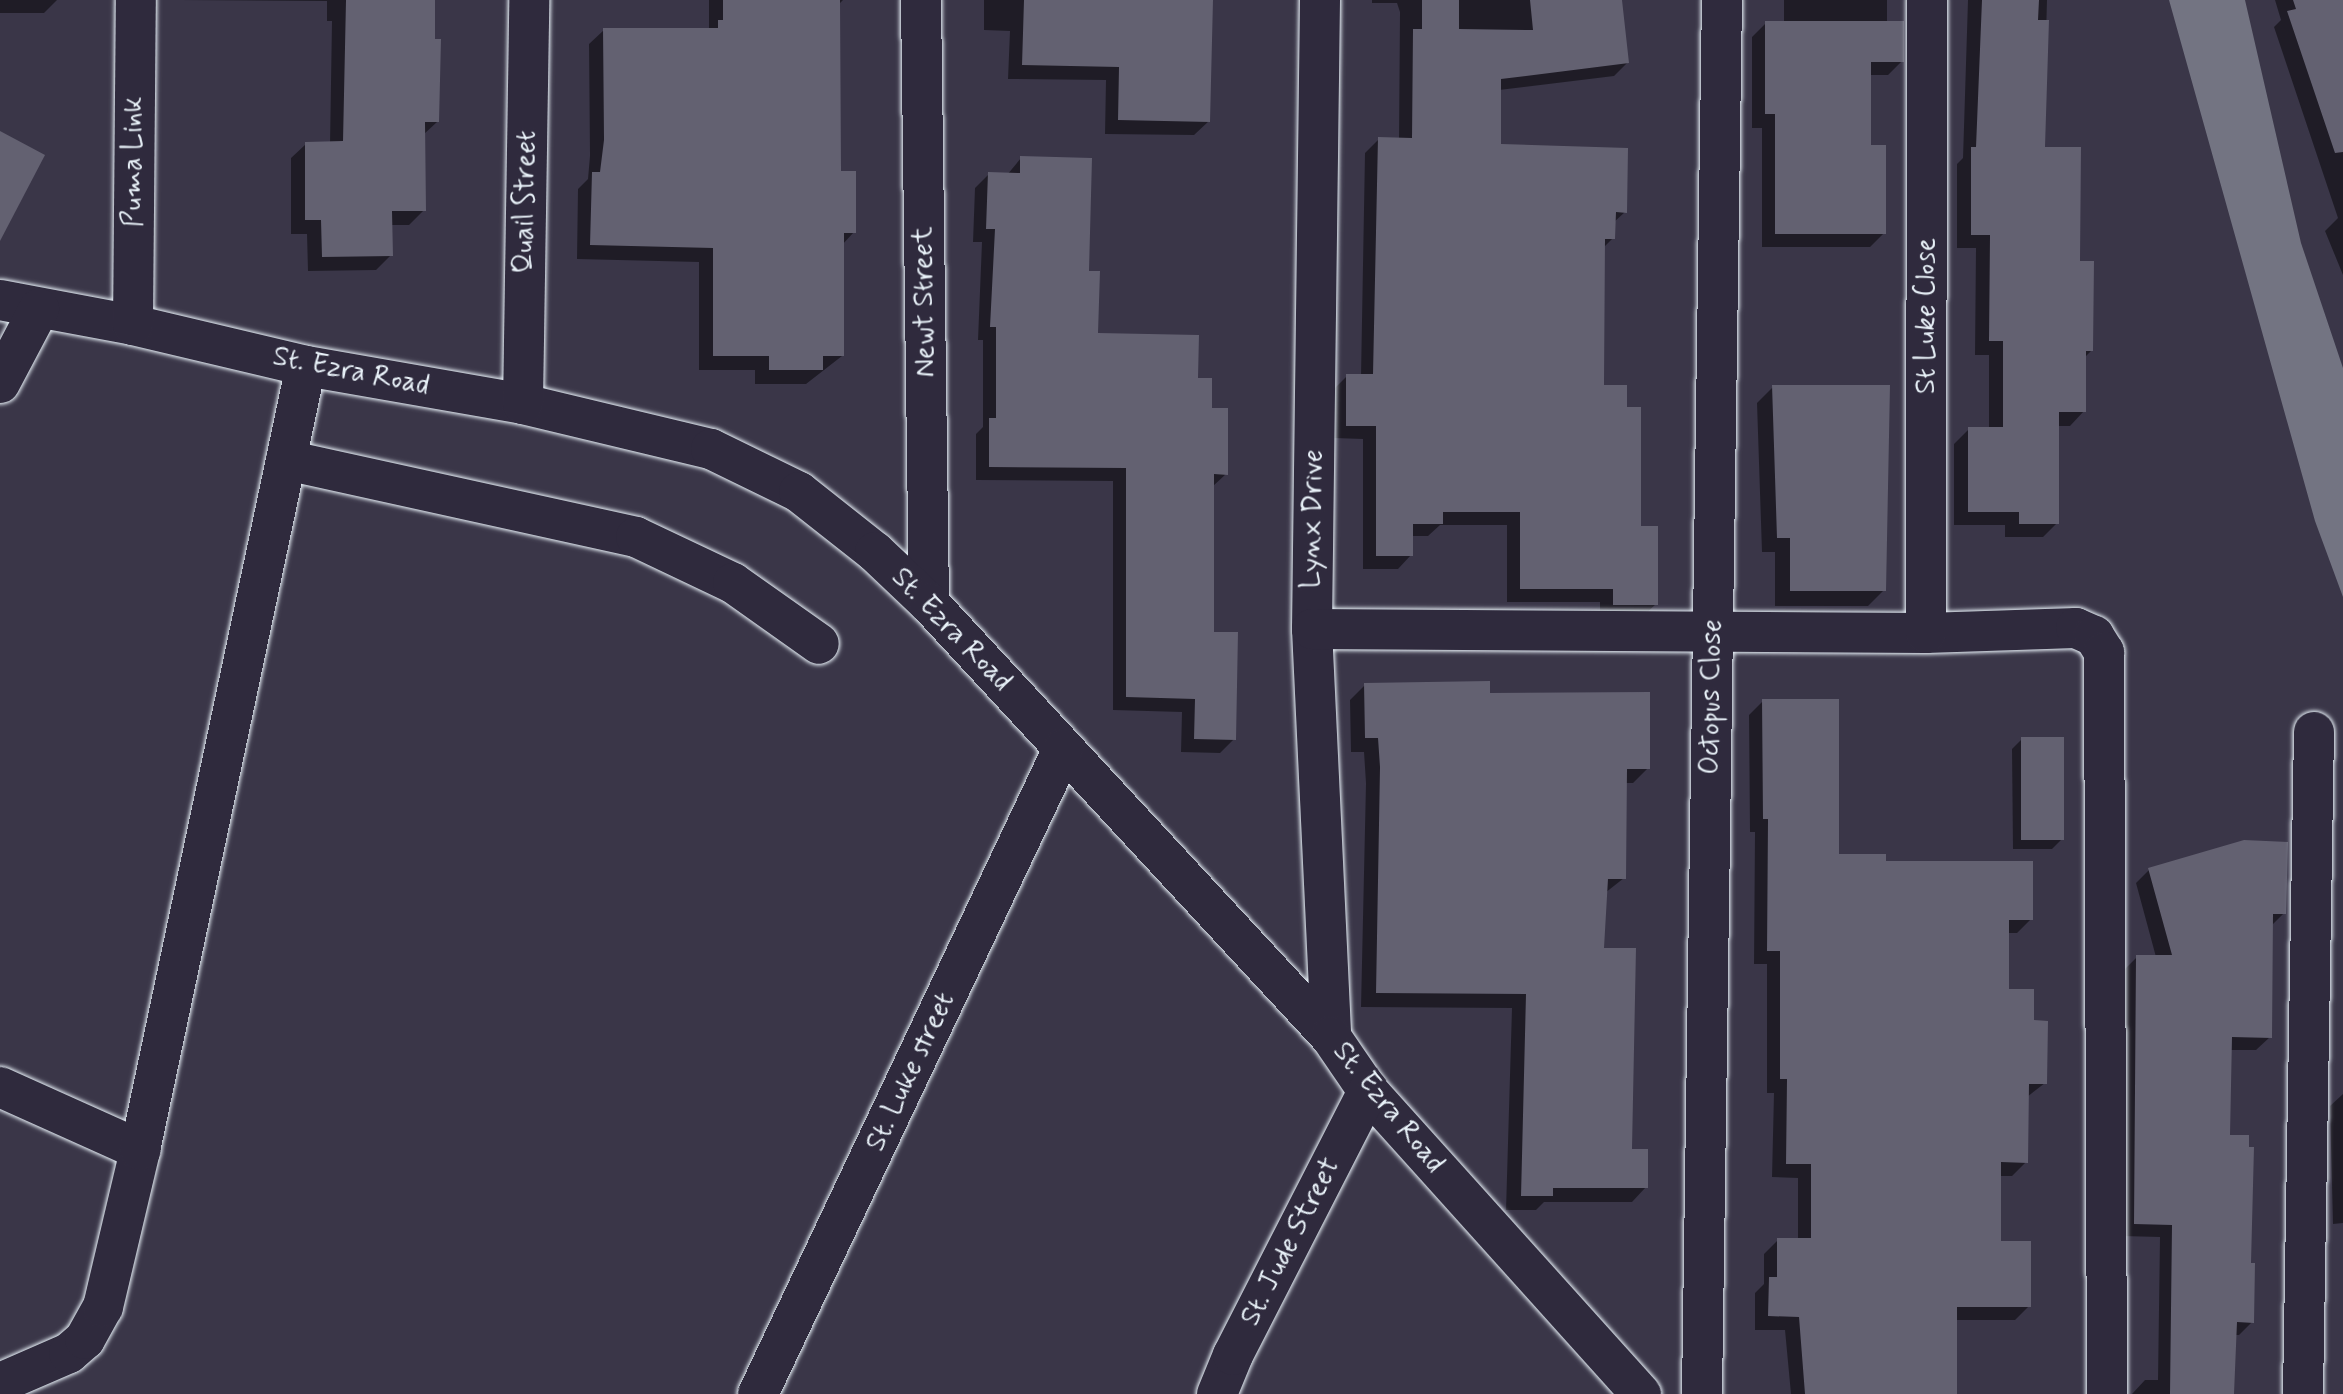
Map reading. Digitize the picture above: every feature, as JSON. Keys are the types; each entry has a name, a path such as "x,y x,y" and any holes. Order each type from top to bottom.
{"street":[{"name":"Puma Link","path":"133,325 136,0"},
{"name":"Quail Street","path":"523,404 529,0"},
{"name":"Newt Street","path":"921,0 929,603"},
{"name":"Lynx Drive","path":"1320,0 1312,629 1331,1037"},
{"name":"Octopus Close","path":"1702,1394 1722,0"},
{"name":"St Luke Close","path":"1926,633 1927,0"},
{"name":"St. Ezra Road","path":"0,300 133,325 306,366 523,404 711,449 799,492 875,552 929,603 1331,1037 1368,1091 1641,1394"},
{"path":"0,383 39,309"},
{"path":"0,1383 69,1353 85,1339 103,1307 140,1150 306,366"},
{"path":"286,460 636,537 733,583 819,644"},
{"path":"1312,629 1713,629 1926,633 2076,628 2094,636 2104,652 2107,1394"},
{"path":"2303,1394 2314,732"},
{"name":"St. Luke street","path":"758,1394 1063,749"},
{"path":"0,1087 140,1150"},
{"name":"St. Jude Street","path":"1217,1394 1233,1355 1368,1091"}],"water":[{"path":"2169,0 2245,0 2301,243 2343,368 2343,597 2315,521"}],"building":[{"path":"346,0 435,0 435,39 441,39 439,122 425,122 426,211 392,211 393,256 322,257 321,220 305,220 305,142 343,141"},
{"path":"723,0 840,0 841,171 856,171 856,233 844,233 844,356 823,356 823,370 769,370 769,356 713,356 713,248 590,245 592,172 600,172 604,140 603,28 718,28 718,20 723,20"},
{"path":"1024,0 1213,0 1210,122 1118,120 1119,67 1022,65"},
{"path":"1422,0 1459,0 1459,29 1533,30 1530,0 1622,0 1629,63 1501,79 1501,144 1628,148 1627,213 1616,212 1615,239 1605,239 1604,385 1627,385 1627,407 1641,407 1641,526 1658,526 1658,605 1613,605 1613,589 1520,589 1520,512 1443,512 1443,524 1413,524 1413,556 1376,556 1376,426 1346,426 1346,374 1373,374 1378,137 1412,138 1413,29 1422,29"},
{"path":"1982,0 2039,0 2038,20 2049,20 2045,147 2081,147 2080,261 2094,261 2093,351 2086,351 2086,412 2059,412 2059,524 2019,524 2019,512 1968,512 1968,427 2003,427 2003,341 1989,341 1990,235 1971,235 1971,147 1976,147"},
{"path":"2293,0 2343,0 2343,152 2335,153 2287,11 2296,9"},
{"path":"1765,21 1904,21 1904,62 1871,62 1871,145 1886,145 1886,234 1775,234 1775,114 1765,114"},
{"path":"0,131 45,155 0,241"},
{"path":"1020,156 1092,158 1089,271 1100,271 1098,333 1199,335 1198,378 1212,378 1212,408 1228,408 1228,475 1214,474 1214,632 1238,632 1236,740 1194,739 1195,699 1126,697 1126,468 989,467 989,418 996,418 996,327 990,327 995,229 986,229 988,172 1020,173"},
{"path":"1772,385 1890,385 1886,591 1790,591 1790,538 1777,538"},
{"path":"1490,681 1490,693 1650,692 1650,769 1627,769 1626,879 1608,879 1604,948 1636,948 1632,1149 1648,1149 1648,1188 1553,1188 1553,1196 1521,1196 1526,994 1376,993 1380,767 1378,738 1365,738 1364,683"},
{"path":"1762,699 1839,699 1839,854 1886,854 1886,861 2033,861 2033,920 2009,920 2009,989 2034,989 2034,1020 2048,1021 2047,1084 2029,1084 2028,1163 2001,1162 2001,1241 2031,1241 2031,1307 1957,1307 1957,1394 1805,1394 1799,1317 1768,1316 1769,1277 1777,1277 1777,1238 1811,1238 1811,1164 1786,1164 1787,1079 1780,1079 1780,951 1767,951 1768,819 1763,819"},
{"path":"2021,737 2064,737 2064,840 2021,840"},
{"path":"2244,840 2288,842 2286,914 2273,914 2272,1038 2232,1037 2230,1135 2249,1135 2249,1147 2254,1147 2251,1263 2255,1263 2254,1323 2237,1322 2234,1394 2170,1394 2172,1225 2134,1224 2136,955 2172,955 2148,868"}]}
